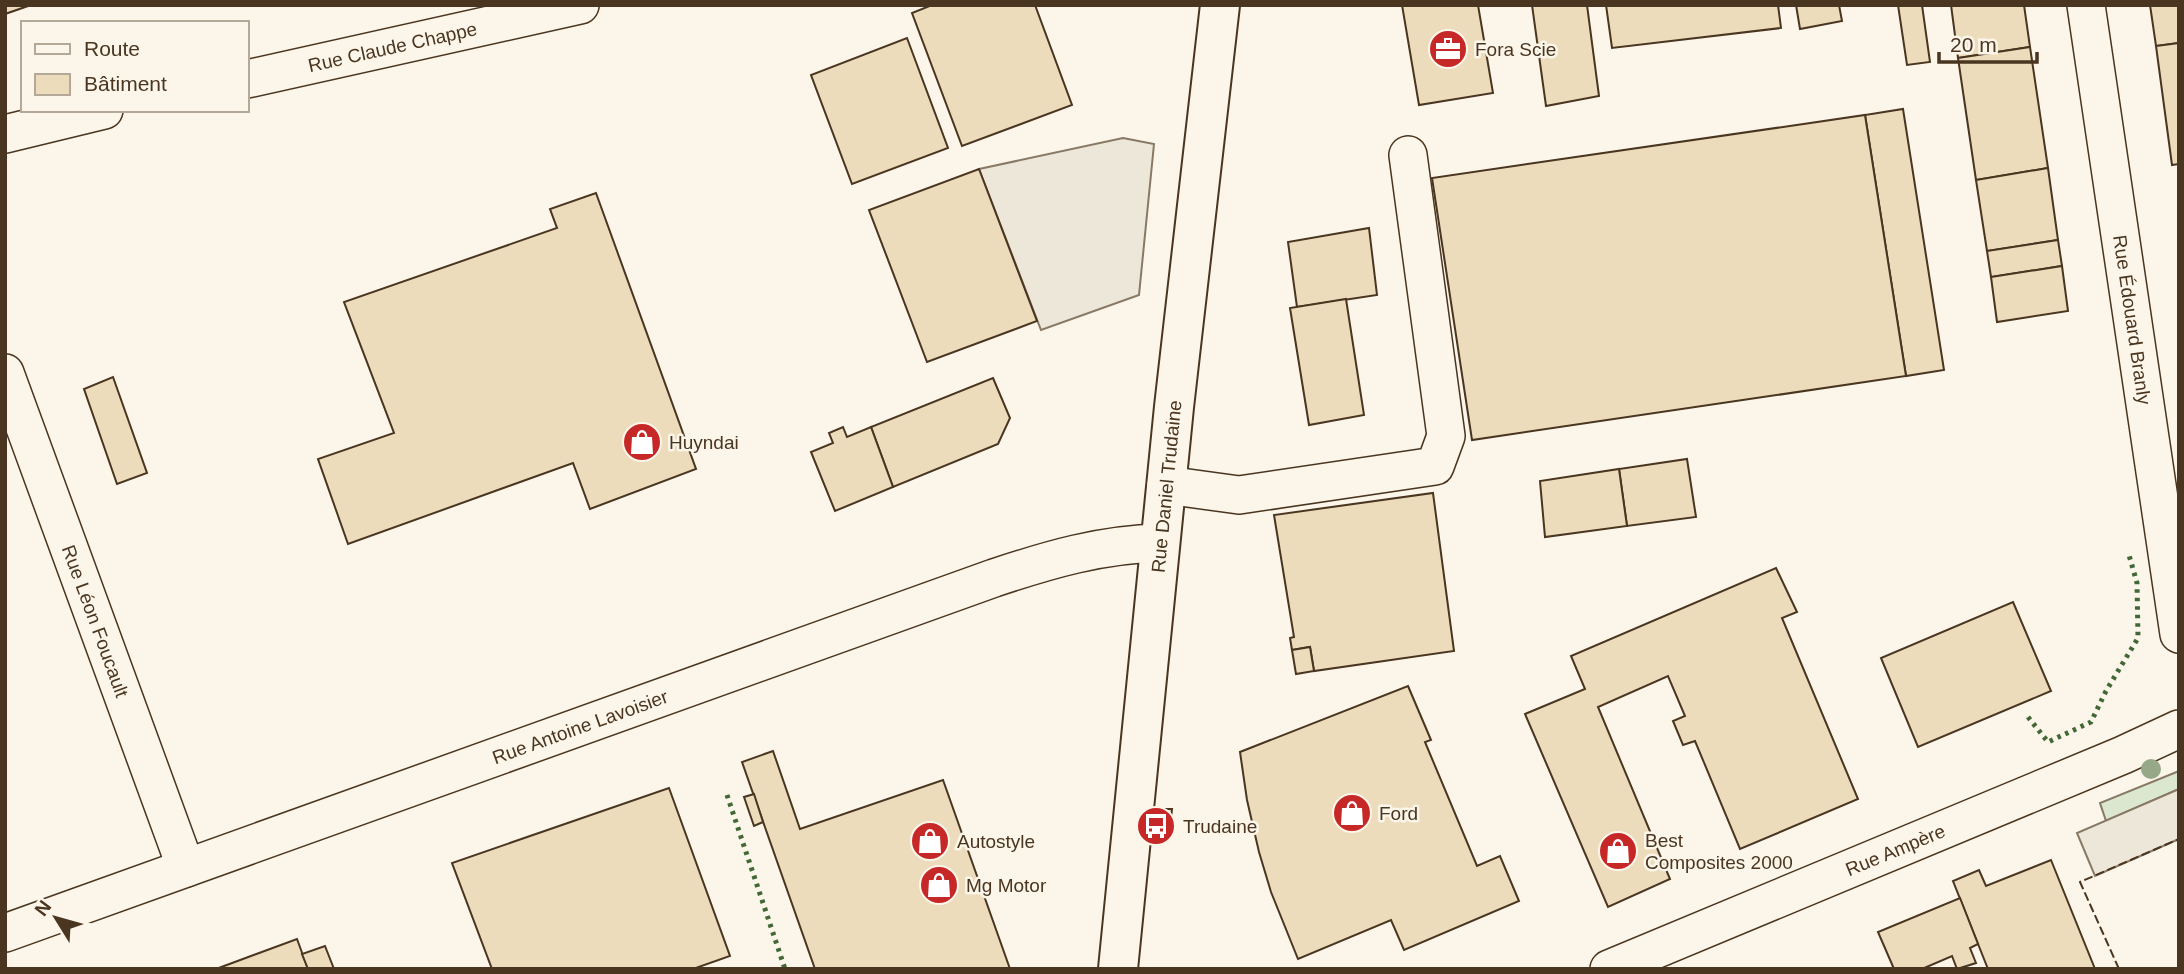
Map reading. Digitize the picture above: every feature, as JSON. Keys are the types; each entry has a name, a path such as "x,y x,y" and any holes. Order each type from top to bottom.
{"main road":[{"name":"Rue Daniel Trudaine","path":"1118,969 1166,485 1220,5"}],"street":[{"name":"Rue Claude Chappe","path":"248,79 580,5"},
{"name":"Rue Édouard Branly","path":"2086,5 2179,634"},
{"path":"5,134 96,112"},
{"path":"1166,485 1239,495 1435,466 1446,436 1408,155"},
{"name":"Rue Léon Foucault","path":"5,373 186,868"},
{"name":"Rue Antoine Lavoisier","path":"5,933 994,578 1050,560 1102,548 1133,543 1160,543"},
{"name":"Rue Ampère","path":"1609,969 2102,764 2179,729"}],"green space":[{"path":"2179,771 2179,789 2106,821 2100,803"}],"shaded area":[{"path":"1123,138 1154,144 1139,295 1041,330 979,169"},
{"path":"2179,789 2179,839 2095,876 2077,833"}],"building":[{"path":"5,5 31,5 5,14"},
{"path":"932,5 1035,5 1072,105 962,146 912,13"},
{"name":"Fora Scie","path":"1402,5 1478,5 1493,93 1419,105"},
{"path":"1532,5 1587,5 1599,96 1546,106"},
{"path":"1606,5 1778,5 1781,28 1612,48"},
{"path":"1796,5 1839,5 1842,21 1800,29"},
{"path":"1898,5 1922,5 1930,62 1907,65"},
{"path":"1951,5 2024,5 2030,47 1958,58"},
{"path":"2150,5 2179,5 2179,43 2156,46"},
{"path":"907,38 948,148 852,184 811,75"},
{"path":"2179,43 2179,164 2172,165 2156,46"},
{"path":"2030,47 2048,168 1976,180 1958,58"},
{"path":"1903,109 1944,370 1906,376 1865,115"},
{"path":"1865,115 1906,376 1472,440 1432,178"},
{"path":"2048,168 2058,240 1987,251 1976,180"},
{"path":"979,169 1037,321 927,362 869,210"},
{"path":"596,193 696,469 590,509 573,463 348,544 318,459 394,433 344,302 557,228 550,209"},
{"path":"1369,228 1377,295 1297,307 1288,242"},
{"path":"2058,240 2062,266 1991,277 1987,251"},
{"path":"2062,266 2068,311 1997,322 1991,277"},
{"path":"1346,299 1364,415 1309,425 1290,308"},
{"path":"113,377 147,473 117,484 84,389"},
{"path":"993,378 1010,418 998,444 893,487 871,427"},
{"path":"843,427 847,437 871,427 893,487 835,511 811,452 833,443 829,433"},
{"path":"1687,459 1696,517 1627,526 1619,469"},
{"path":"1619,469 1627,526 1545,537 1540,481"},
{"path":"1433,493 1454,651 1314,671 1310,647 1292,650 1290,638 1294,637 1274,515"},
{"path":"1776,568 1797,612 1782,618 1858,799 1740,849 1695,741 1683,745 1673,721 1685,716 1668,676 1598,707 1670,879 1608,907 1525,714 1585,689 1571,656"},
{"path":"2013,602 2051,691 1918,747 1881,658"},
{"path":"1310,647 1314,671 1296,674 1292,650"},
{"name":"Ford","path":"1408,686 1431,740 1425,742 1477,866 1500,856 1519,901 1404,950 1391,920 1298,959 1271,892 1259,852 1240,752"},
{"path":"773,751 800,829 943,780 1010,969 815,969 742,762"},
{"path":"669,788 730,956 693,969 492,969 452,863"},
{"path":"754,794 763,822 754,826 744,797"},
{"path":"1163,809 1172,809 1170,829 1161,828"},
{"path":"2051,860 2095,969 1988,969 1953,881 1979,870 1986,886"},
{"path":"1960,898 1978,944 1970,948 1976,963 1957,969 1952,956 1922,969 1894,969 1878,932"},
{"path":"297,939 308,969 216,969"},
{"path":"325,946 334,969 308,969 302,954"}],"hedge":[{"path":"2028,717 2048,742 2091,722 2138,638 2137,583 2129,555"},
{"path":"727,795 785,969"}],"fence":[{"path":"2119,969 2080,882 2179,839"}],"place":[{"name":"Fora Scie","path":"1448,49"},
{"name":"Huyndai","path":"642,442"},
{"name":"Ford","path":"1352,813"},
{"name":"Trudaine","path":"1156,826"},
{"name":"Autostyle","path":"930,841"},
{"name":"Best Composites 2000","path":"1618,851"},
{"name":"Mg Motor","path":"939,885"}]}
